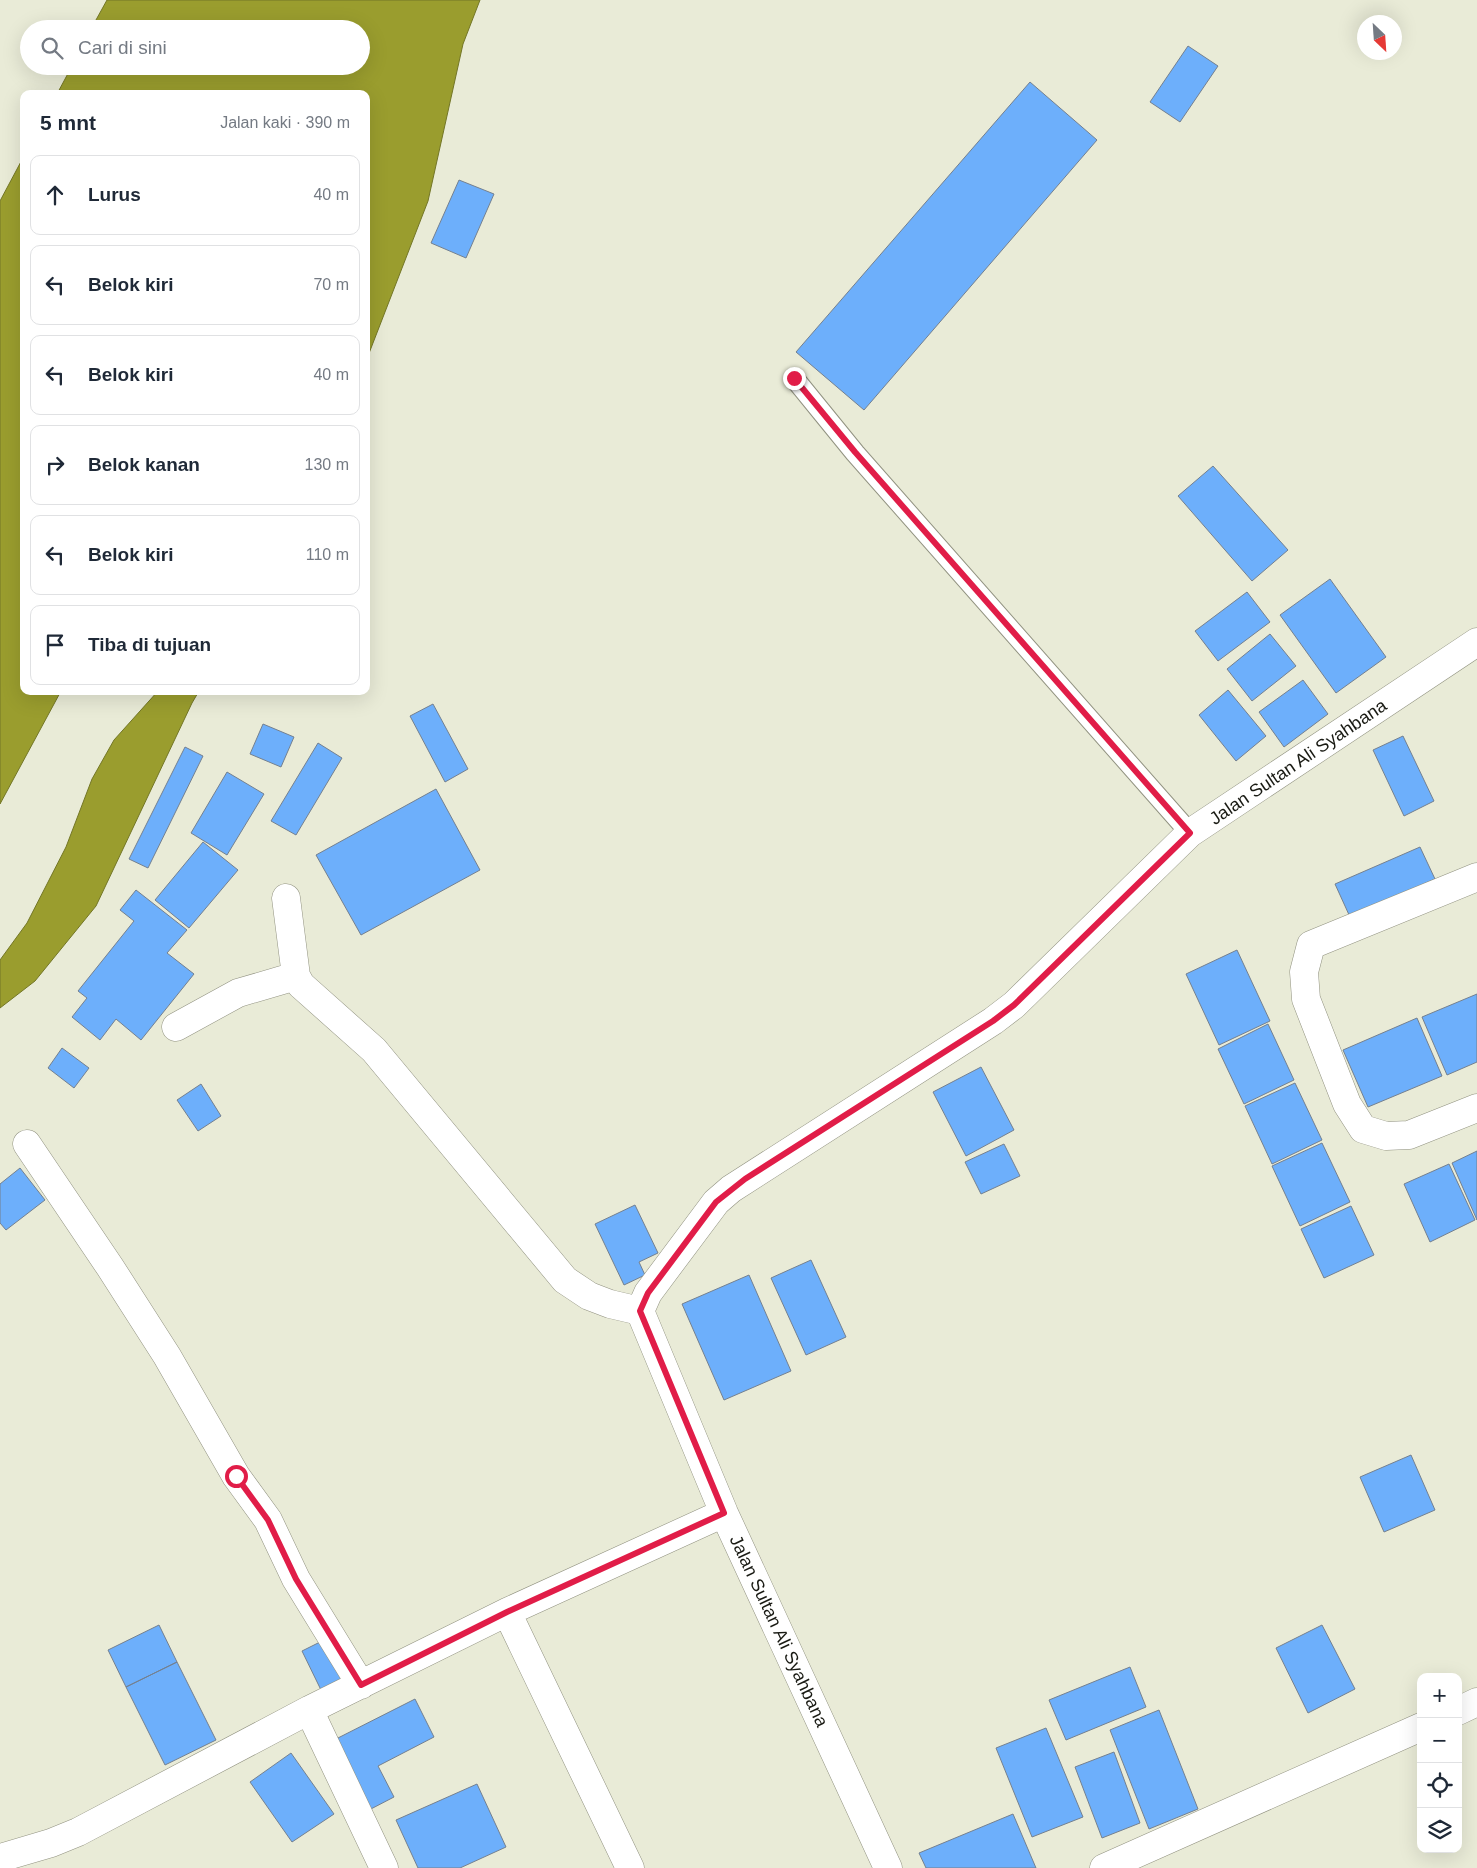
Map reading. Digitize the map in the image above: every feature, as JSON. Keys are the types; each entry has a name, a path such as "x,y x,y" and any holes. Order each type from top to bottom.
{"street":[{"name":"Jalan Sultan Ali Syahbana","path":"888,1868 724,1513 640,1311 648,1293 716,1202 745,1179 1000,1016 1014,1005 1190,833 1477,642"},
{"path":"1477,877 1311,945 1304,972 1306,999 1347,1104 1363,1129 1386,1136 1409,1135 1477,1108"},
{"path":"286,898 296,976 301,984 374,1050 565,1280 588,1296 610,1304 640,1311"},
{"path":"176,1027 238,993 296,976"},
{"path":"28,1144 167,1356 236,1476 268,1520 296,1579 361,1685"},
{"path":"0,1858 51,1843 78,1832 310,1710 507,1612 724,1513"},
{"path":"507,1612 630,1868"},
{"path":"1462,1709 1477,1702"},
{"path":"310,1710 384,1868"},
{"path":"1104,1868 1417,1729"}],"lane":[{"path":"794,378 855,452 1190,833"}],"shaded area":[{"path":"107,0 480,0 463,44 428,201 370,351 370,90 59,90 67,75 370,75 370,20 96,20"},
{"path":"20,164 20,695 59,695 0,804 0,201"},
{"path":"154,695 197,695 96,906 35,981 0,1008 0,960 27,923 66,847 92,779 114,740"}],"building":[{"path":"1188,46 1218,66 1180,122 1150,102"},
{"path":"1030,82 1097,140 864,410 796,352"},
{"path":"459,180 494,194 466,258 431,243"},
{"path":"1213,466 1288,550 1252,581 1178,496"},
{"path":"1330,579 1386,657 1336,693 1280,615"},
{"path":"1247,592 1270,622 1218,661 1195,631"},
{"path":"1270,634 1296,666 1252,701 1227,669"},
{"path":"1303,680 1328,714 1284,747 1259,712"},
{"path":"1228,690 1266,736 1236,761 1199,715"},
{"path":"433,704 468,769 445,782 410,716"},
{"path":"263,724 294,737 281,767 250,754"},
{"path":"1403,736 1434,801 1404,816 1373,750"},
{"path":"318,743 342,758 296,835 271,821"},
{"path":"185,747 203,756 148,868 129,859"},
{"path":"227,772 264,794 227,855 191,833"},
{"path":"436,789 480,870 361,935 316,855"},
{"path":"203,842 238,870 189,928 155,900"},
{"path":"1420,847 1435,879 1350,917 1335,884"},
{"path":"136,890 187,930 167,953 194,974 141,1040 116,1019 100,1040 72,1017 87,998 78,991 134,921 120,910"},
{"path":"1237,950 1270,1021 1219,1045 1186,974"},
{"path":"1477,994 1477,1062 1447,1075 1422,1017"},
{"path":"1417,1018 1442,1076 1368,1107 1343,1050"},
{"path":"1268,1024 1294,1080 1244,1104 1218,1049"},
{"path":"62,1048 89,1068 74,1088 48,1068"},
{"path":"981,1067 1014,1130 966,1156 933,1092"},
{"path":"1295,1083 1322,1140 1272,1164 1245,1106"},
{"path":"201,1084 221,1116 198,1131 177,1100"},
{"path":"1322,1143 1350,1202 1300,1226 1272,1166"},
{"path":"1004,1144 1020,1176 981,1194 965,1162"},
{"path":"1477,1151 1477,1220 1452,1163"},
{"path":"1449,1164 1475,1220 1430,1242 1404,1184"},
{"path":"20,1168 45,1200 6,1230 0,1223 0,1184"},
{"path":"635,1205 658,1253 639,1262 645,1275 624,1285 595,1224"},
{"path":"1351,1206 1374,1255 1324,1278 1301,1229"},
{"path":"811,1260 846,1337 806,1355 771,1278"},
{"path":"749,1275 791,1371 724,1400 682,1304"},
{"path":"1411,1455 1435,1510 1384,1532 1360,1477"},
{"path":"159,1625 177,1662 126,1687 108,1650"},
{"path":"1322,1625 1355,1689 1308,1713 1276,1648"},
{"path":"328,1638 347,1676 321,1690 302,1651"},
{"path":"177,1662 216,1740 165,1765 126,1687"},
{"path":"1130,1667 1146,1707 1066,1740 1049,1700"},
{"path":"415,1699 434,1737 378,1766 394,1797 367,1811 332,1741"},
{"path":"1159,1710 1198,1809 1149,1829 1110,1730"},
{"path":"1046,1728 1083,1817 1032,1837 996,1748"},
{"path":"1114,1752 1140,1823 1102,1838 1075,1767"},
{"path":"291,1753 334,1814 292,1842 250,1782"},
{"path":"477,1784 506,1847 460,1868 418,1868 396,1820"},
{"path":"1013,1814 1036,1868 926,1868 919,1853"}],"route":[{"path":"236,1476 268,1520 296,1579 361,1685 507,1612 724,1513 640,1311 648,1293 716,1202 745,1179 993,1021 1014,1005 1190,833 855,452 794,378"}]}
